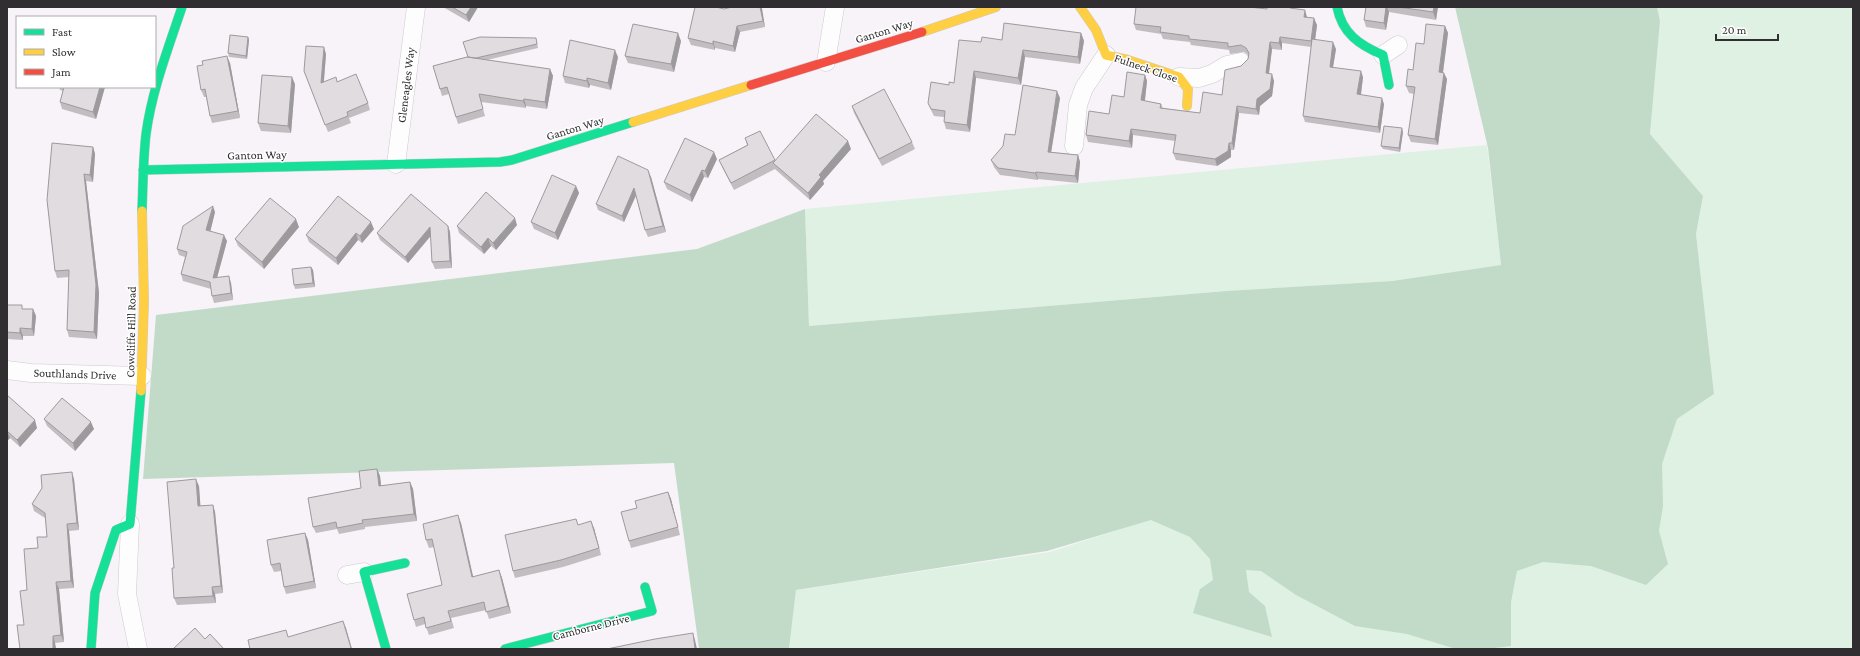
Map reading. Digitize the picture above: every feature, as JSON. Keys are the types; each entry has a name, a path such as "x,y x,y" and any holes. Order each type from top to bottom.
{"street":[{"name":"Cowcliffe Hill Road","path":"156,87 182,7"},
{"name":"Gleneagles Way","path":"396,164 416,7"},
{"path":"826,62 835,7"},
{"name":"Ganton Way","path":"143,170 500,162 512,160 826,62 996,7"},
{"name":"Fulneck Close","path":"1080,7 1088,15 1096,28 1106,55"},
{"path":"1337,7 1338,19 1348,34 1365,48 1383,55"},
{"path":"1383,55 1398,45"},
{"name":"Fulneck Close","path":"1106,55 1128,60 1179,77 1188,89 1187,106"},
{"name":"Fulneck Close","path":"1074,146 1078,105 1084,88 1106,55"},
{"path":"1383,55 1389,85"},
{"path":"1179,77 1199,78 1212,74 1227,65 1241,62"},
{"name":"Cowcliffe Hill Road","path":"130,524 142,376 144,301 141,228 143,170 146,135 156,88"},
{"name":"Southlands Drive","path":"7,370 31,373 142,376"},
{"path":"91,649 95,593 116,530 130,524 127,594 138,649"},
{"path":"386,649 356,574 405,563"},
{"name":"Camborne Drive","path":"505,649 652,611 645,587"}],"green space":[{"path":"1455,7 1657,7 1660,21 1650,134 1703,196 1696,234 1714,394 1677,419 1662,464 1663,506 1659,531 1668,564 1646,585 1591,566 1543,562 1517,571 1511,602 1511,646 1486,649 1456,649 1407,634 1355,626 1296,595 1261,571 1246,570 1249,592 1265,606 1272,637 1193,613 1200,589 1213,580 1210,559 1190,537 1151,520 1047,551 796,590 789,649 699,649 674,463 143,479 156,315 697,249 805,209 809,326 1226,291 1392,281 1501,265 1488,148"},
{"path":"1657,7 1853,7 1853,649 789,649 796,590 1050,552 1309,468 1653,435 1714,394 1696,234 1703,196 1650,134 1660,21"},
{"path":"1487,145 1501,265 1392,281 1226,291 809,326 805,209"}],"building":[{"path":"452,7 471,7 466,15"},
{"path":"695,7 716,7 724,9 732,7 760,7 763,21 737,26 733,46 713,41 713,44 688,38"},
{"path":"1136,7 1249,7 1267,9 1267,7 1291,7 1290,8 1305,10 1304,17 1314,18 1311,41 1280,37 1279,43 1270,42 1266,73 1272,74 1270,89 1257,99 1256,109 1237,106 1232,143 1229,143 1228,151 1215,159 1173,153 1176,135 1131,129 1129,141 1086,135 1089,111 1109,114 1112,95 1124,97 1127,72 1145,75 1141,100 1161,104 1160,108 1200,113 1203,92 1222,95 1225,70 1241,66 1248,59 1249,53 1246,48 1241,45 1228,47 1228,43 1189,39 1189,36 1160,32 1161,27 1134,24"},
{"path":"1366,7 1386,7 1384,23 1364,20"},
{"path":"1398,7 1434,7 1433,12"},
{"path":"1004,23 1081,33 1078,57 1023,50 1018,78 974,71 967,125 944,122 945,111 931,109 928,103 931,82 949,85 949,82 954,83 959,40 981,42 982,37 1002,40"},
{"path":"633,24 678,33 671,64 625,56"},
{"path":"1426,24 1445,26 1439,72 1444,73 1435,139 1408,135 1415,87 1406,86 1408,69 1413,70 1416,43 1424,44"},
{"path":"230,35 248,37 246,56 228,53"},
{"path":"480,37 536,38 537,44 476,58 468,57 463,42"},
{"path":"1312,39 1333,42 1330,67 1361,71 1357,94 1382,98 1378,127 1303,116"},
{"path":"570,40 615,50 608,83 587,78 587,81 563,76"},
{"path":"306,46 324,47 321,83 336,77 337,82 356,74 368,103 347,112 348,116 325,125 304,71"},
{"path":"227,56 238,111 210,116 205,89 201,90 197,66 203,65 202,61"},
{"path":"467,57 550,69 545,102 524,99 523,101 479,94 483,109 456,117 447,87 440,89 433,66"},
{"path":"262,75 292,77 288,126 258,123"},
{"path":"1023,85 1057,91 1048,152 1078,155 1075,176 998,168 991,160 1003,146 1005,134 1015,135"},
{"path":"64,88 100,88 93,112 60,102"},
{"path":"884,89 912,142 879,159 852,106"},
{"path":"816,114 848,141 819,175 821,177 808,193 773,163"},
{"path":"1384,126 1402,128 1399,148 1381,146"},
{"path":"760,131 775,160 731,183 719,160 748,145 745,138"},
{"path":"685,138 714,152 705,171 702,170 690,195 664,182"},
{"path":"52,143 93,147 90,175 84,174 96,285 94,332 67,330 69,270 55,271 47,200"},
{"path":"618,156 648,170 663,226 645,230 634,188 622,216 596,204"},
{"path":"552,175 576,186 555,233 531,222"},
{"path":"486,192 515,218 493,243 488,238 481,247 457,226"},
{"path":"411,194 448,226 450,261 432,262 430,227 405,257 377,233"},
{"path":"338,196 371,222 360,236 356,233 336,258 306,235"},
{"path":"270,198 296,219 262,262 235,239"},
{"path":"213,206 206,230 224,235 213,278 229,276 231,293 212,296 210,282 181,274 187,252 177,249 183,226"},
{"path":"311,267 313,283 294,285 292,269"},
{"path":"7,305 22,305 22,309 33,309 32,329 20,328 20,333 7,332"},
{"path":"7,395 35,420 17,440 7,431"},
{"path":"62,398 91,422 73,443 44,419"},
{"path":"377,469 379,486 410,482 414,514 362,520 363,523 337,528 336,522 313,527 308,498 361,488 359,471"},
{"path":"72,472 77,523 67,524 71,581 56,582 61,635 53,636 53,649 20,649 17,625 24,625 20,591 27,590 24,549 38,548 37,537 47,537 45,513 32,504 42,488 41,475"},
{"path":"196,479 198,506 213,505 221,586 212,587 213,596 174,598 172,568 174,568 167,482"},
{"path":"668,492 678,527 629,541 621,512 637,508 635,501"},
{"path":"458,515 472,577 499,570 508,606 486,612 484,602 448,611 451,621 426,628 424,617 414,620 407,594 442,585 432,539 426,540 423,524"},
{"path":"576,519 578,525 591,521 599,548 561,560 513,571 505,535"},
{"path":"305,533 314,581 284,587 280,563 271,565 267,540"},
{"path":"343,621 351,648 348,649 250,649 248,640 286,630 288,637"},
{"path":"195,628 205,639 210,634 224,649 173,649"},
{"path":"693,633 695,649 607,649 655,639"}],"traffic: fast":[{"path":"156,88 182,7"},
{"path":"1337,7 1339,16 1347,31 1366,47 1383,55 1389,85"},
{"path":"142,211 146,134 156,88"},
{"path":"143,170 500,162 512,160 633,122"},
{"path":"91,649 95,593 116,530 130,524 141,391"},
{"path":"386,649 364,572 405,563"},
{"path":"505,649 652,611 645,587"}],"traffic: slow":[{"path":"922,32 996,7"},
{"path":"1080,7 1096,30 1106,55 1128,60 1179,77 1188,89 1187,106"},
{"path":"633,122 751,85"},
{"path":"141,391 144,301 142,211"}],"traffic: jam":[{"path":"751,85 922,32"}]}
